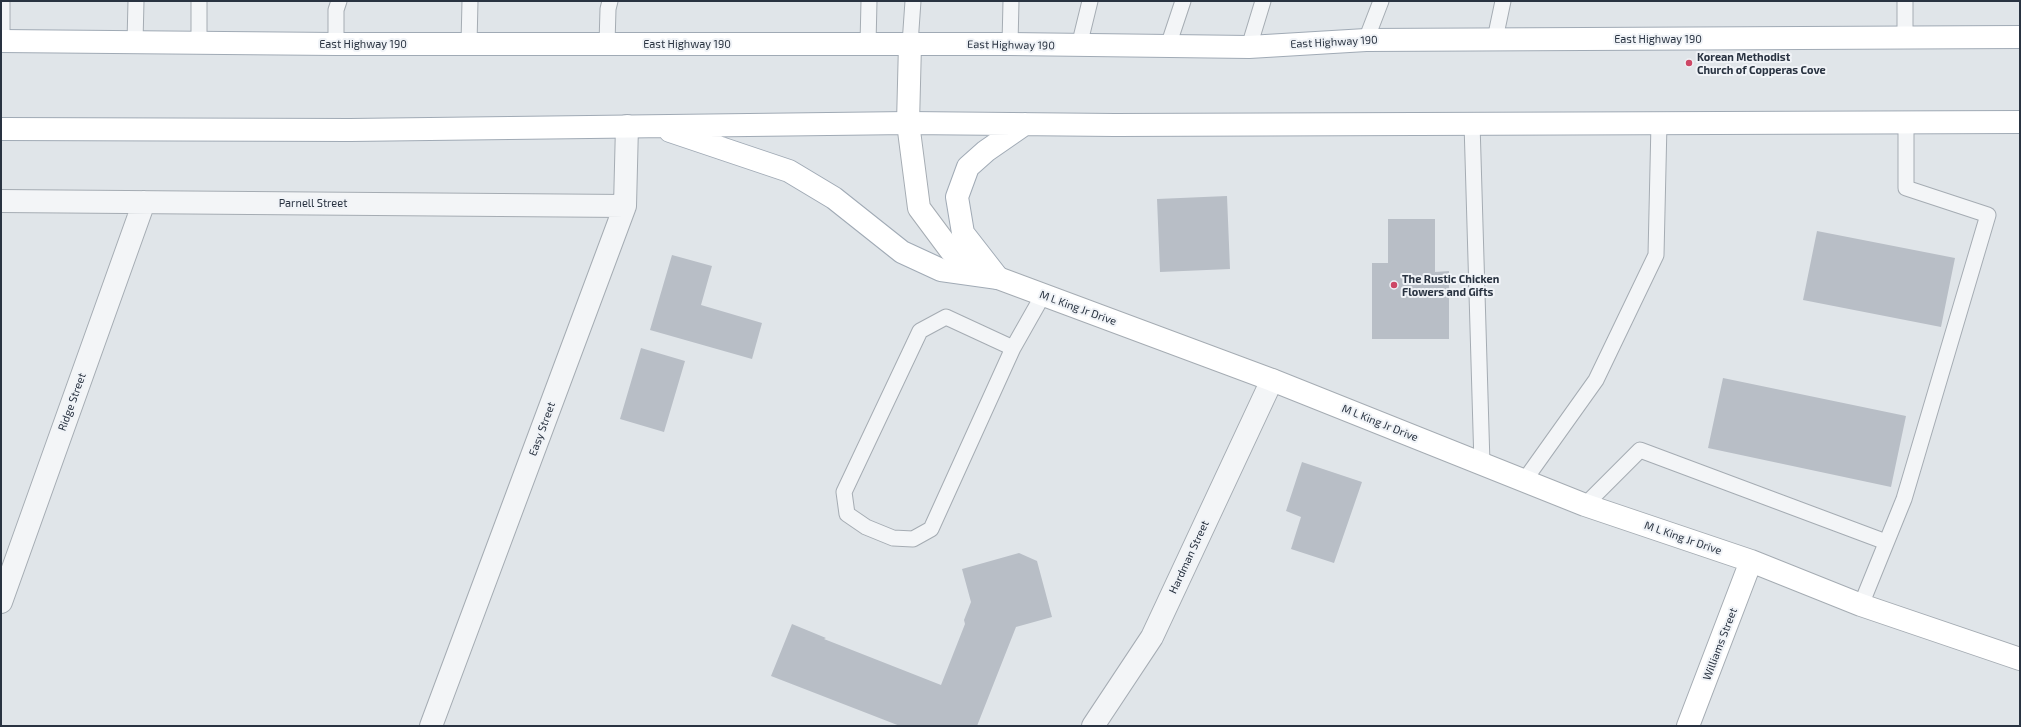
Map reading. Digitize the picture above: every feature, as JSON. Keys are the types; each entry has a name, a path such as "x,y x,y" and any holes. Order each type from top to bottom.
{"main road":[{"name":"East Highway 190","path":"1,41 336,44 1010,44 1249,47 1366,40 2020,37"},
{"name":"M L King Jr Drive","path":"910,44 908,123 919,208 950,251 998,278 1272,380 1585,505 1751,561 1861,605 2020,659"},
{"path":"1,129 350,130 908,123 2020,122"},
{"path":"998,278 963,233 957,197 968,167 986,151 1025,124"},
{"path":"654,126 789,171 834,198 902,252 941,270 998,278"},
{"name":"Williams Street","path":"1688,726 1751,561"}],"street":[{"name":"Easy Street","path":"431,726 625,206 627,126"},
{"name":"Parnell Street","path":"1,201 625,206"},
{"name":"Ridge Street","path":"1,602 144,202"},
{"name":"Hardman Street","path":"1093,726 1152,637 1272,380"}],"lane":[{"path":"1,41 2,1"},
{"path":"136,1 136,42"},
{"path":"199,1 199,43"},
{"path":"336,44 336,10 339,1"},
{"path":"469,44 470,1"},
{"path":"607,44 608,9 610,1"},
{"path":"868,44 870,1"},
{"path":"910,44 913,1"},
{"path":"1010,44 1011,1"},
{"path":"1078,46 1090,1"},
{"path":"1168,46 1183,1"},
{"path":"1249,47 1263,1"},
{"path":"1366,40 1380,1"},
{"path":"1495,39 1503,1"},
{"path":"1905,1 1905,38"},
{"path":"1861,605 1904,499 1988,215 1906,188 1906,122"},
{"path":"1472,123 1482,464"},
{"path":"1524,481 1596,380 1656,255 1659,123"},
{"path":"1013,348 946,317 920,331 844,492 847,514 866,527 893,538 913,538 931,530 1013,348 1043,295"},
{"path":"1585,505 1640,450 1886,542"}],"building":[{"path":"1227,196 1230,269 1160,272 1157,199"},
{"path":"1388,219 1435,219 1435,272 1449,271 1449,339 1372,339 1372,263 1388,263"},
{"path":"1817,231 1955,258 1941,327 1803,300"},
{"path":"672,255 712,266 701,305 762,323 752,359 650,330"},
{"path":"641,348 685,361 664,432 620,419"},
{"path":"1723,378 1906,416 1891,487 1708,448"},
{"path":"1302,462 1362,482 1334,563 1291,549 1301,517 1286,511"},
{"path":"1019,553 1037,561 1052,617 1016,627 977,726 900,726 771,676 792,624 826,638 824,639 941,685 965,624 964,620 971,602 962,569"}],"place":[{"name":"Korean Methodist Church of Copperas Cove","path":"1689,63"},
{"name":"The Rustic Chicken Flowers and Gifts","path":"1394,285"}]}
